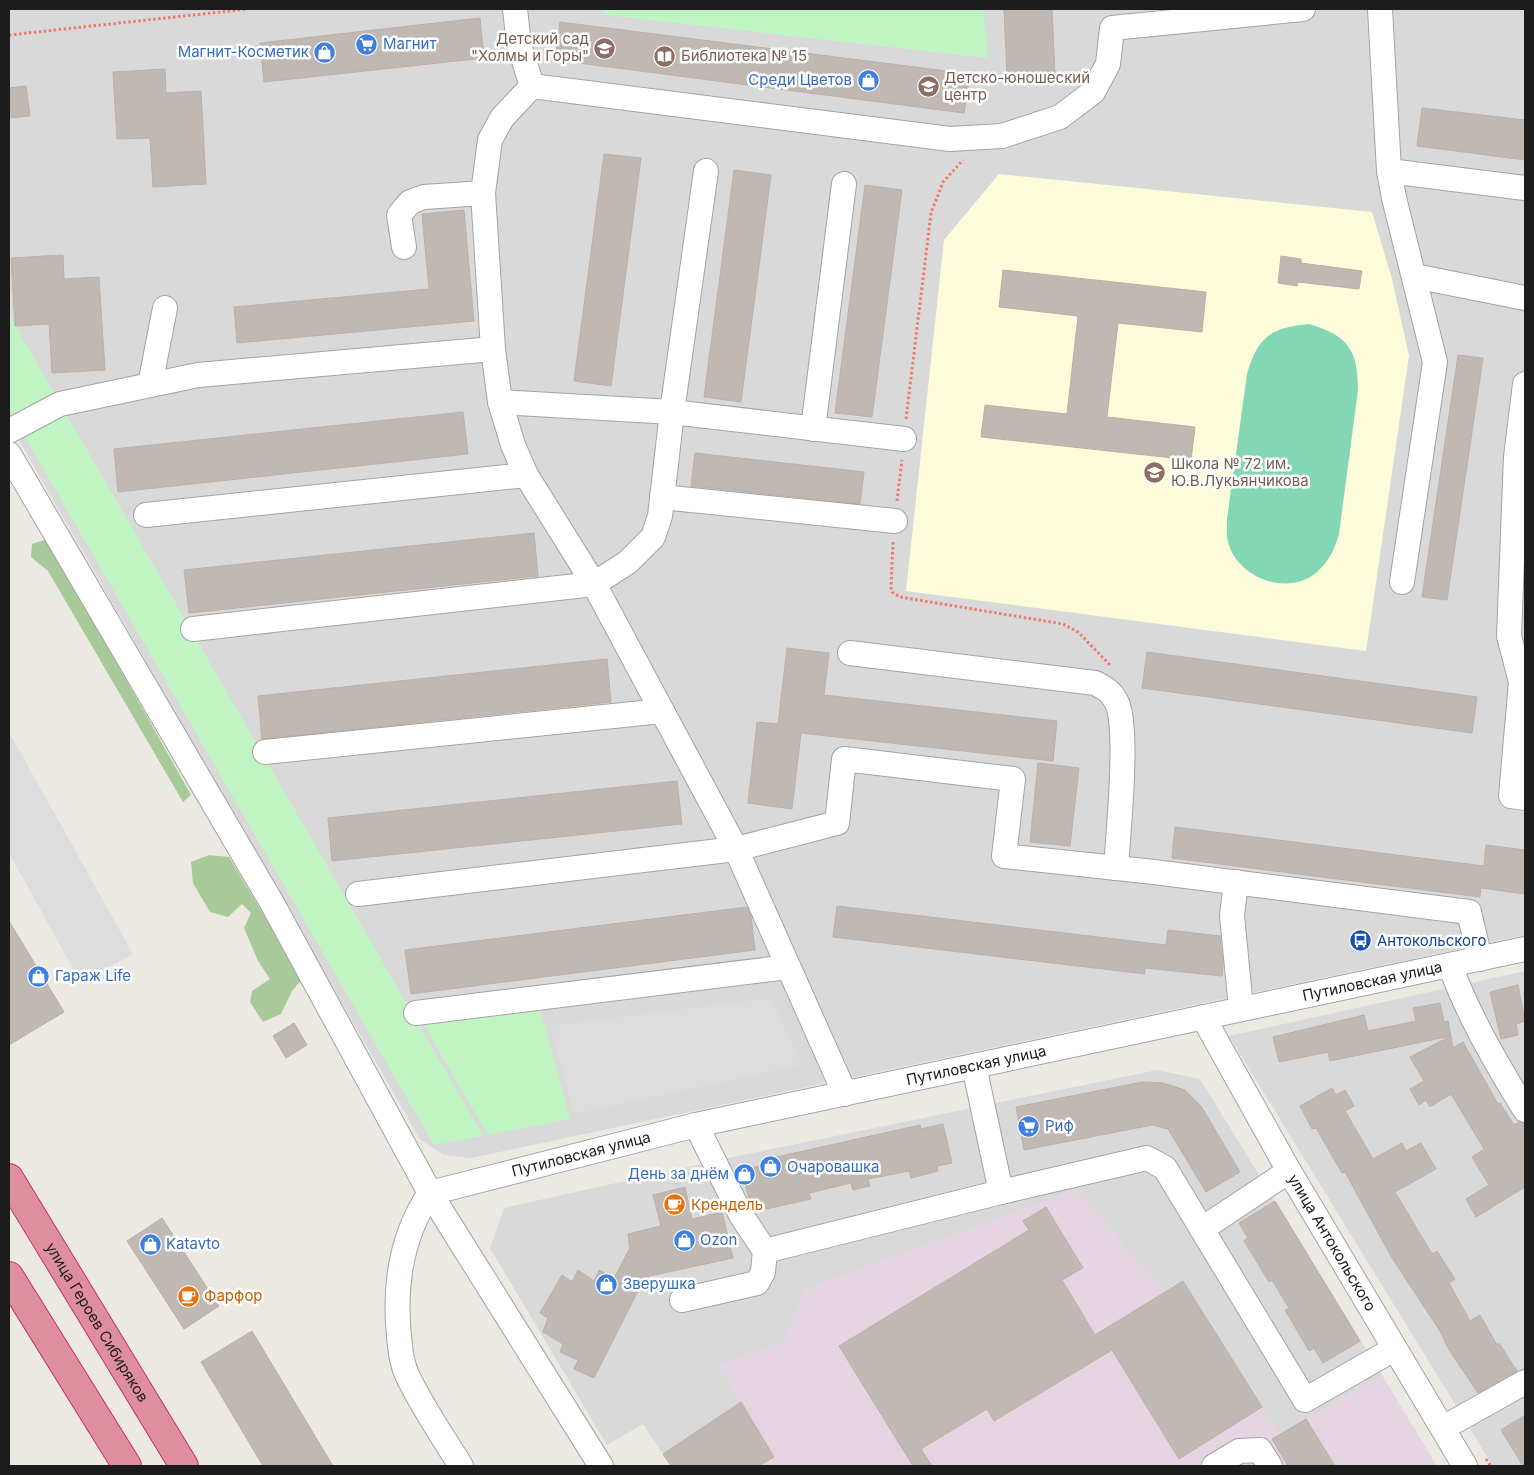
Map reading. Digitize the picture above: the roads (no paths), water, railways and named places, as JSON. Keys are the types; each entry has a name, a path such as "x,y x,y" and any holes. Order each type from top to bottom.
{"highway":[{"name":"улица Героев Сибиряков","path":"9,1178 184,1466"},
{"path":"9,1276 127,1466"}],"street":[{"path":"515,9 520,45 532,86"},
{"path":"532,86 950,139 1002,136 1060,117 1093,92 1108,64 1110,18 1302,9"},
{"path":"1380,9 1389,170 1435,362 1402,582"},
{"path":"532,86 502,118 490,140 483,193 493,349 500,402 513,445 526,475 594,584 736,850 846,1094"},
{"path":"1389,170 1525,188"},
{"path":"193,629 594,584 628,562 653,537 660,516 672,412 706,171"},
{"path":"813,429 844,184"},
{"path":"404,247 399,214 410,202 424,197 483,193"},
{"path":"1414,276 1525,298"},
{"path":"150,385 165,308"},
{"path":"9,431 60,404 198,375 493,349"},
{"path":"1525,384 1516,457 1508,636 1520,682 1511,796 1525,798"},
{"path":"500,402 672,412 904,439"},
{"path":"9,454 272,903 430,1193 601,1466"},
{"path":"146,515 526,475"},
{"path":"662,497 895,521"},
{"path":"850,653 1095,683 1108,690 1117,704 1122,732 1116,868"},
{"path":"265,752 662,711"},
{"path":"358,894 736,850 837,823 844,759 1012,779 1004,856 1236,882 1469,912 1480,958"},
{"path":"1236,882 1232,916 1241,1008"},
{"name":"Путиловская улица","path":"430,1193 696,1126 1241,1008 1525,949"},
{"path":"1450,965 1465,1005 1488,1050 1525,1110"},
{"path":"416,1013 788,967"},
{"name":"улица Антокольского","path":"1203,1017 1290,1171 1465,1466"},
{"path":"974,1066 1001,1192"},
{"path":"682,1300 757,1283 763,1272 765,1252 741,1214 696,1126"},
{"path":"765,1252 1001,1192 1147,1158 1165,1168 1305,1400 1394,1349"},
{"path":"1202,1229 1290,1171"},
{"path":"430,1193 419,1209 411,1228 398,1275 396,1304 401,1354 407,1376 461,1466"},
{"path":"1443,1428 1525,1382"},
{"path":"1214,1466 1239,1451 1260,1450 1270,1466"}],"place":[{"name":"Магнит","path":"367,44"},
{"name":"Детский сад \"Холмы и Горы\"","path":"605,48"},
{"name":"Магнит-Косметик","path":"325,52"},
{"name":"Библиотека № 15","path":"665,56"},
{"name":"Среди Цветов","path":"868,80"},
{"name":"Детско-юношеский центр","path":"928,87"},
{"name":"Школа № 72 им. Ю.В.Лукьянчикова","path":"1155,473"},
{"name":"Антокольского","path":"1361,941"},
{"name":"Гараж Life","path":"39,976"},
{"name":"Риф","path":"1029,1126"},
{"name":"Очаровашка","path":"771,1167"},
{"name":"День за днём","path":"745,1174"},
{"name":"Крендель","path":"675,1205"},
{"name":"Ozon","path":"684,1240"},
{"name":"Katavto","path":"150,1244"},
{"name":"Зверушка","path":"607,1284"},
{"name":"Фарфор","path":"188,1296"}]}
